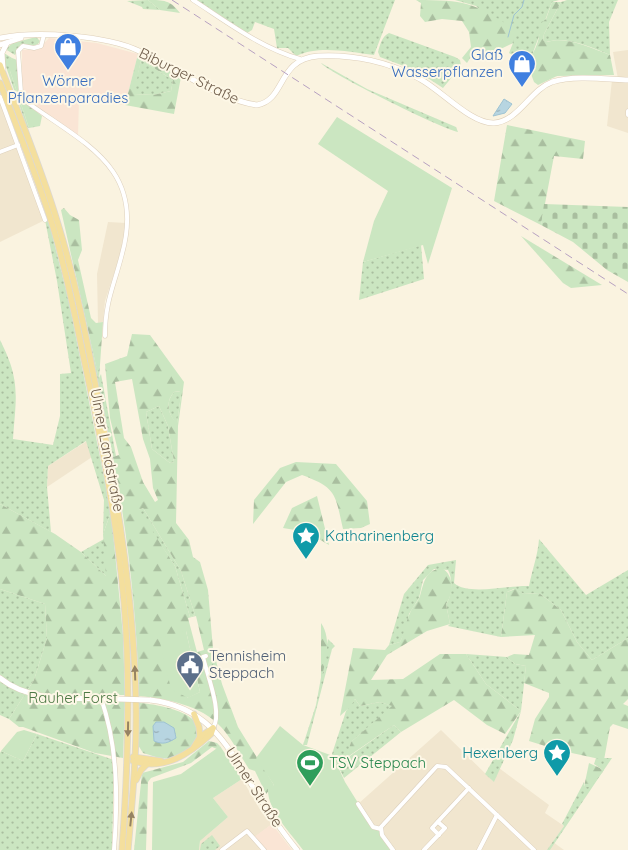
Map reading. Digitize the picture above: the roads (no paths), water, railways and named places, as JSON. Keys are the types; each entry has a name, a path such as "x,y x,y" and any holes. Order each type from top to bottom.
{"main road":[{"name":"Ulmer Landstraße","path":"0,65 44,180 65,246 82,318 110,458 122,530 132,617 136,706 134,790 126,850"},
{"name":"Ulmer Landstraße","path":"0,83 41,191 59,248 104,459 117,540 124,602 128,672 126,850"},
{"path":"194,714 200,737"},
{"path":"135,759 147,764 180,759 211,734 214,726"},
{"path":"193,748 200,737 214,726"},
{"path":"126,758 165,762"},
{"path":"134,790 138,774 147,764"}],"street":[{"path":"193,0 253,39 282,55 300,60 320,56 358,58 404,70 436,88 475,118 489,123 505,120 541,88 551,82 563,80 628,80"},
{"name":"Biburger Straße","path":"0,44 28,35"},
{"path":"44,35 40,46 34,48 23,46 18,51 21,93 24,100 100,154 119,180 126,197 128,231 106,303 105,336"},
{"name":"Biburger Straße","path":"0,38 44,35 104,41 132,48 184,76 257,106 270,99 290,67 300,60"},
{"path":"3,73 2,52 7,42"},
{"path":"0,97 45,220"},
{"path":"0,152 18,145"},
{"path":"206,656 203,657 218,713 214,726"},
{"name":"Ulmer Straße","path":"0,678 20,691 34,695 150,700 172,704 194,714 214,726 261,800 296,850"},
{"path":"101,698 108,718 115,759 114,850"},
{"path":"381,829 436,766 446,767 534,850"},
{"path":"439,835 432,828 469,788"},
{"path":"358,804 373,827 381,829"},
{"path":"479,850 497,815"},
{"path":"424,850 444,828 438,822"},
{"path":"381,829 382,835 393,850"},
{"path":"222,850 242,834 249,832 264,850"}],"water":[{"path":"504,99 512,104 505,113 493,116"},
{"path":"156,722 164,722 174,728 176,738 165,743 154,741 153,726"}],"waterway":[{"path":"508,37 514,15 522,7 524,0"}],"railway":[{"path":"172,0 628,294"}],"place":[{"name":"Wörner Pflanzenparadies","path":"68,71"},
{"name":"Glaß Wasserpflanzen","path":"522,88"},
{"name":"Katharinenberg","path":"306,560"},
{"name":"Tennisheim Steppach","path":"190,689"},
{"name":"Hexenberg","path":"557,777"},
{"name":"TSV Steppach","path":"310,787"}],"park label":[{"name":"Rauher Forst","path":"73,698"}]}
